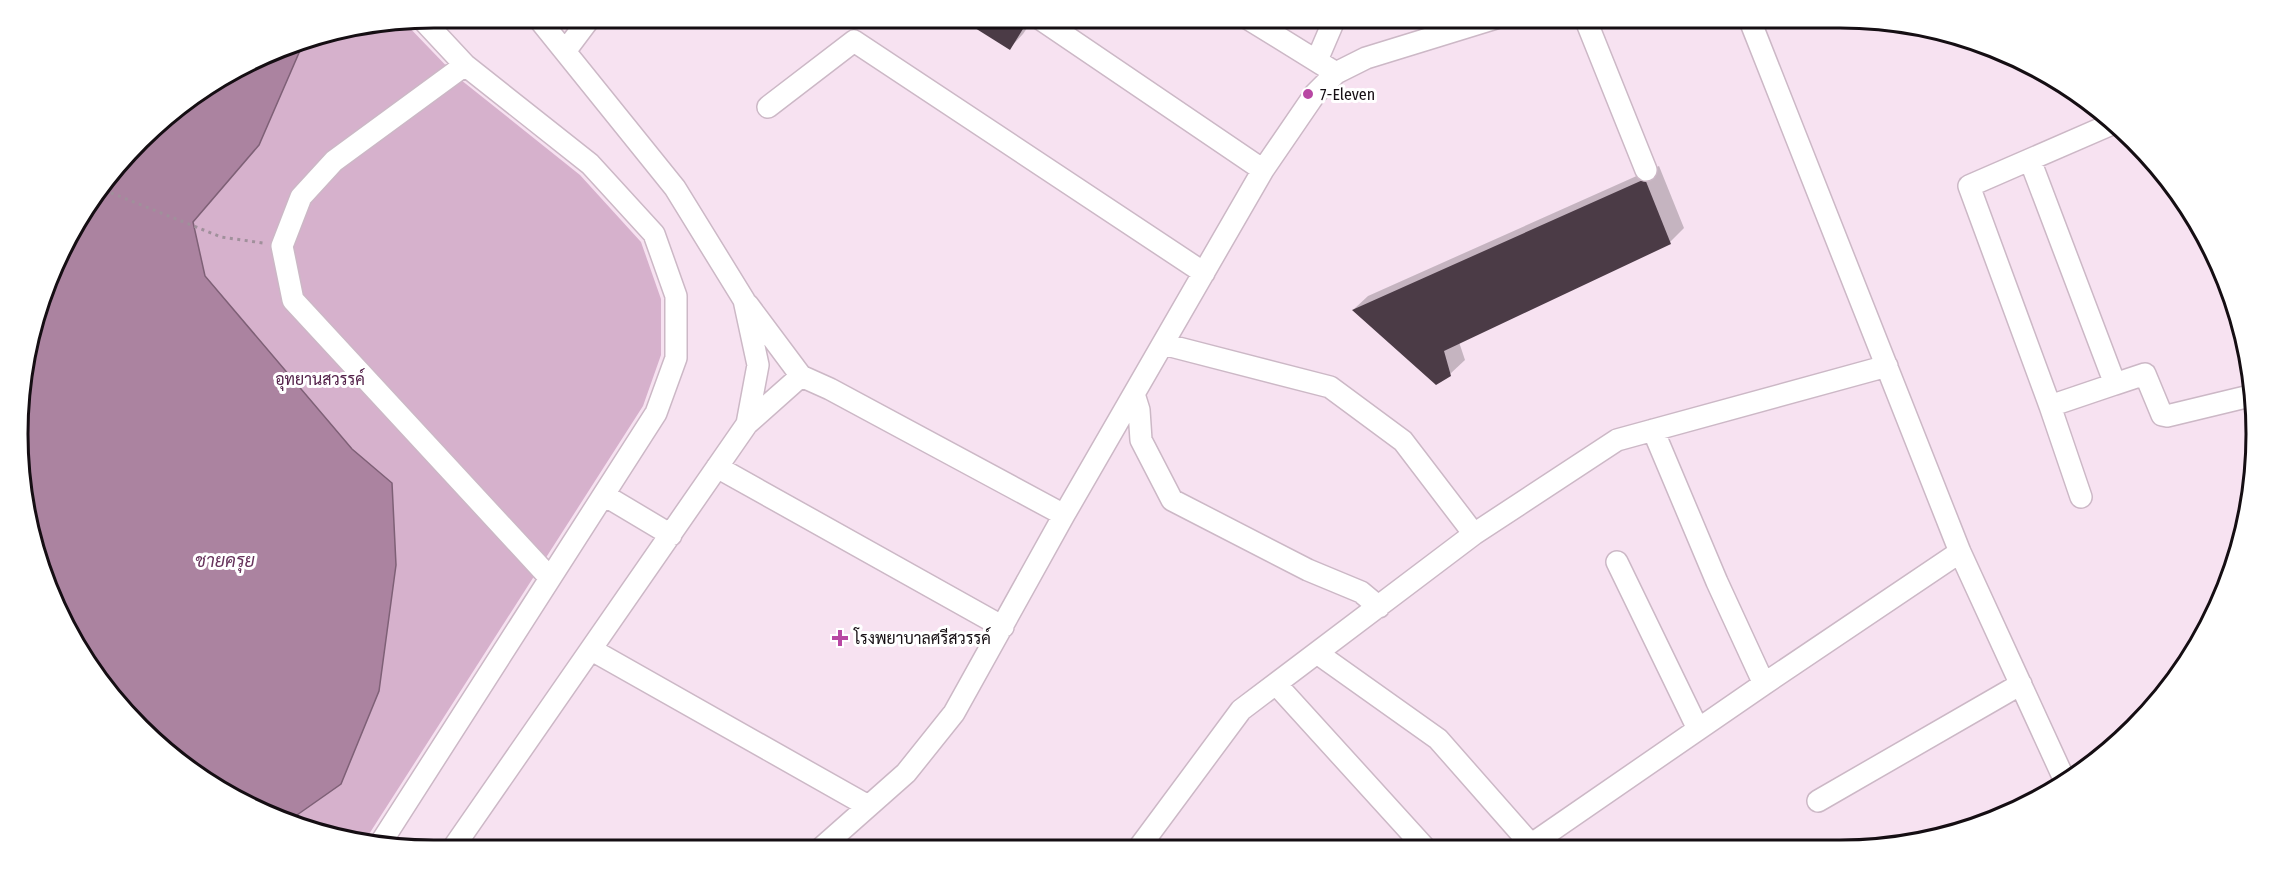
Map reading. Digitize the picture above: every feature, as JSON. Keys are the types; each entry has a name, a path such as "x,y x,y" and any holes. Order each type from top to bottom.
{"street":[{"path":"384,837 656,413 676,358 676,296 654,234 590,164 465,65 431,28"},
{"path":"547,28 675,188 744,300 801,376 830,389 1064,515"},
{"path":"566,50 582,28"},
{"path":"1054,28 1263,170"},
{"path":"1264,28 1336,73"},
{"path":"1317,60 1331,28"},
{"path":"836,840 868,806 906,773 954,713 1064,515 1263,170 1315,94 1336,73 1366,58 1464,28"},
{"path":"1589,28 1646,170"},
{"path":"1753,28 1960,552 2062,775"},
{"path":"768,107 854,41 1203,273"},
{"path":"465,65 334,161 301,197 282,246 293,300 550,578"},
{"path":"2081,497 2050,406 1970,191 1971,184 2105,127"},
{"path":"2030,160 2115,384"},
{"path":"744,300 758,365 747,424"},
{"path":"1163,344 1330,387 1403,441 1474,534"},
{"path":"1145,840 1241,710 1474,534 1617,440 1887,366"},
{"path":"2050,406 2145,374 2164,416 2245,397"},
{"path":"459,840 747,424 801,376"},
{"path":"1134,394 1139,410 1141,440 1172,500 1308,570 1361,592 1379,607"},
{"path":"1653,430 1717,582 1764,684"},
{"path":"717,467 1003,627"},
{"path":"604,495 671,536"},
{"path":"1540,840 1698,729 1960,552"},
{"path":"1617,562 1698,729"},
{"path":"592,650 868,806"},
{"path":"1317,653 1438,739 1524,840"},
{"path":"1276,684 1418,840"},
{"path":"1818,801 2021,684"}],"path":[{"path":"109,192 221,237 282,246"}],"green space":[{"name":"อุทยานสวรรค์","path":"411,29 456,76 580,175 641,242 661,299 661,355 643,406 368,835 329,827 255,799 187,757 147,722 112,682 70,614 50,565 36,514 28,434 36,355 59,279 83,231 97,209 112,187 147,147 187,112 209,97 231,83 279,59 355,36"}],"water":[{"name":"ชายครุย","path":"300,52 259,145 193,222 205,276 352,449 392,483 396,565 379,691 341,784 296,816 231,786 187,757 147,722 112,682 97,660 83,638 59,590 42,540 29,461 29,408 42,329 70,255 97,209 112,187 147,147 187,112 255,70"}],"building":[{"path":"975,28 1024,28 1010,50"},
{"path":"1645,179 1671,244 1444,351 1451,376 1436,385 1352,310"}],"place":[{"name":"7-Eleven","path":"1308,94"},
{"name":"โรงพยาบาลศรีสวรรค์","path":"840,638"}]}
